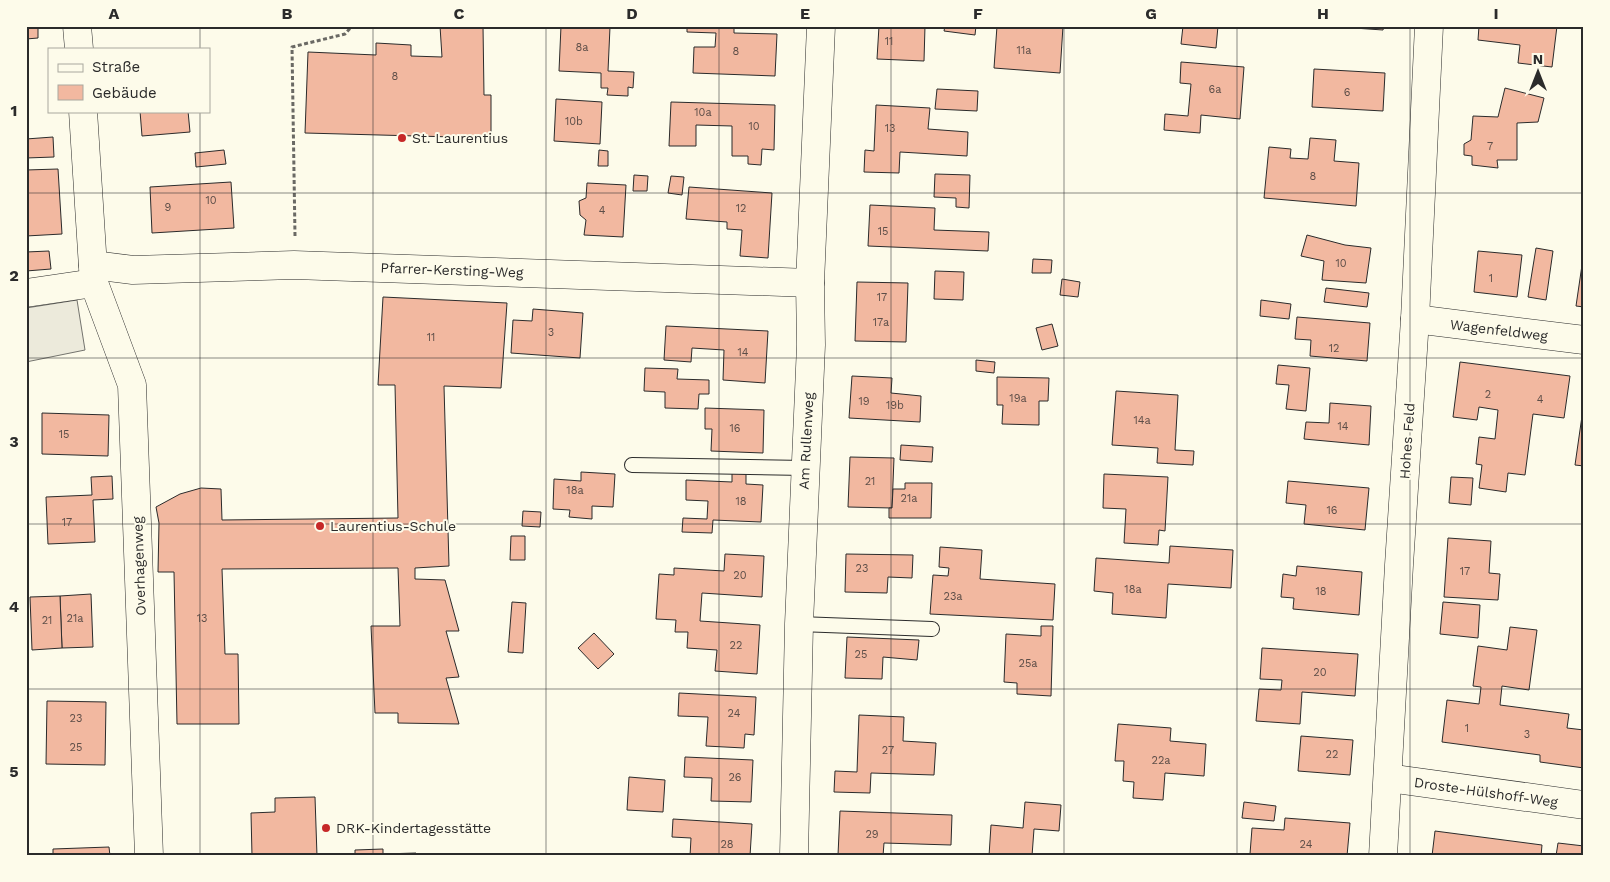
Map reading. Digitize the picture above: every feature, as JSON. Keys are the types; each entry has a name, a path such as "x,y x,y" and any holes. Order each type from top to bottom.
{"street":[{"path":"77,26 79,48"},
{"name":"Am Rullenweg","path":"794,856 804,468 811,346 810,283 821,26"},
{"name":"Hohes Feld","path":"1383,856 1397,592 1415,319 1429,26"},
{"name":"Overhagenweg","path":"83,112 94,274 132,385 150,856"},
{"name":"Pfarrer-Kersting-Weg","path":"94,274 133,270 294,265 810,283"},
{"path":"26,293 94,274"},
{"name":"Wagenfeldweg","path":"1415,319 1584,340"},
{"name":"Droste-Hülshoff-Weg","path":"1388,778 1584,805"}],"lane":[{"path":"632,466 804,468"},
{"path":"799,624 932,629"}],"path":[{"path":"294,265 292,47 345,34 352,26"}],"shaded area":[{"path":"77,300 85,350 26,362 26,308"}],"building":[{"path":"26,26 38,26 38,38 26,39"},
{"path":"440,26 483,26 484,95 491,95 491,138 305,133 308,52 376,55 376,43 411,45 411,56 442,57"},
{"path":"561,26 610,27 608,71 634,72 633,88 628,87 628,96 607,95 608,88 601,88 601,73 559,71"},
{"path":"687,26 734,26 734,33 777,34 775,76 693,73 694,47 715,47 716,33 687,32"},
{"path":"879,26 925,26 924,61 877,59"},
{"path":"945,26 976,26 975,35 944,31"},
{"path":"997,26 1063,26 1060,73 994,68"},
{"path":"1183,26 1218,26 1216,48 1181,44"},
{"path":"1325,26 1384,26 1383,30"},
{"path":"1479,26 1557,26 1552,67 1518,63 1520,45 1478,40"},
{"path":"1181,62 1244,67 1240,119 1201,115 1200,133 1164,130 1165,114 1188,116 1191,84 1180,83"},
{"path":"1314,69 1385,73 1383,111 1312,107"},
{"path":"1505,88 1544,98 1538,122 1517,123 1517,160 1497,160 1498,168 1472,165 1472,156 1464,155 1464,144 1471,140 1473,116 1498,117"},
{"path":"937,89 978,91 977,111 935,109"},
{"path":"556,99 602,102 600,144 554,141"},
{"path":"671,102 775,105 774,150 762,149 761,165 748,164 748,156 732,156 732,126 696,125 696,146 669,146"},
{"path":"876,105 930,108 928,129 968,132 967,156 900,152 899,173 864,172 865,150 874,151"},
{"path":"140,112 188,112 190,132 142,136"},
{"path":"53,137 54,157 26,158 26,139"},
{"path":"1310,138 1336,140 1334,161 1359,163 1356,206 1264,198 1269,147 1291,149 1290,158 1308,159"},
{"path":"224,150 226,164 196,167 195,153"},
{"path":"599,150 608,151 608,166 598,166"},
{"path":"58,169 62,234 26,236 26,170"},
{"path":"935,174 970,175 969,208 956,207 956,198 934,197"},
{"path":"634,175 648,176 647,191 633,191"},
{"path":"671,176 684,177 682,195 668,193"},
{"path":"231,182 234,228 152,233 150,187"},
{"path":"587,183 626,185 623,237 584,235 586,220 580,215 579,201 586,198"},
{"path":"689,187 772,193 768,258 740,256 742,230 727,229 727,222 686,219"},
{"path":"870,205 935,208 934,230 989,232 988,251 868,246"},
{"path":"1307,235 1345,245 1371,248 1366,283 1322,280 1324,261 1301,256"},
{"path":"1536,248 1553,251 1546,300 1528,297"},
{"path":"49,251 51,269 26,271 26,252"},
{"path":"1478,251 1522,255 1517,297 1474,292"},
{"path":"1033,259 1052,260 1051,273 1032,273"},
{"path":"1582,265 1584,265 1584,307 1576,306"},
{"path":"935,271 964,272 963,300 934,299"},
{"path":"1062,279 1080,282 1078,297 1060,295"},
{"path":"857,282 908,283 906,342 855,341"},
{"path":"1326,288 1369,293 1367,307 1324,302"},
{"path":"383,297 507,303 501,388 444,386 449,566 415,568 415,579 445,580 459,631 446,631 459,677 446,678 459,724 398,723 398,713 375,713 371,626 400,626 398,568 222,569 225,654 238,654 239,724 177,724 174,572 158,572 159,523 156,507 180,494 201,488 221,489 222,520 398,518 395,385 378,385"},
{"path":"1261,300 1291,304 1289,319 1260,316"},
{"path":"533,309 583,313 580,358 511,353 513,320 532,321"},
{"path":"1297,317 1370,323 1367,361 1310,356 1311,340 1295,339"},
{"path":"1052,324 1058,346 1042,350 1036,328"},
{"path":"666,326 768,331 765,383 723,380 724,350 692,348 691,362 664,360"},
{"path":"976,360 995,362 994,373 976,371"},
{"path":"1460,362 1570,376 1564,418 1533,414 1525,475 1508,473 1506,492 1479,488 1482,465 1476,464 1479,437 1495,439 1498,410 1479,407 1477,420 1453,417"},
{"path":"1278,365 1310,368 1306,411 1286,409 1289,385 1276,384"},
{"path":"645,368 678,369 677,379 709,380 709,394 699,394 698,409 665,408 665,392 644,391"},
{"path":"852,376 892,378 891,393 921,396 920,422 849,418"},
{"path":"997,377 1049,378 1048,401 1039,401 1039,425 1002,424 1003,405 997,405"},
{"path":"1116,391 1178,395 1175,450 1194,451 1193,465 1157,463 1158,448 1112,445"},
{"path":"1330,403 1371,406 1369,445 1304,439 1306,422 1329,423"},
{"path":"705,408 764,410 763,453 711,451 712,429 705,429"},
{"path":"42,413 109,415 108,456 42,454"},
{"path":"1582,416 1584,417 1584,466 1575,465"},
{"path":"901,445 933,447 932,462 900,460"},
{"path":"850,457 894,458 892,508 848,507"},
{"path":"581,472 615,474 613,507 592,506 592,519 569,517 570,510 553,509 554,479 581,481"},
{"path":"732,473 746,474 746,484 763,485 761,522 713,520 712,533 682,532 683,518 707,519 708,501 686,500 686,480 732,482"},
{"path":"1104,474 1168,477 1165,531 1159,530 1158,545 1124,543 1126,509 1103,508"},
{"path":"112,476 113,499 93,500 95,542 48,544 46,497 92,495 91,477"},
{"path":"1451,477 1473,478 1471,505 1449,503"},
{"path":"1288,481 1369,488 1365,530 1304,524 1306,505 1286,503"},
{"path":"905,483 932,483 931,518 889,518 889,508 892,508 893,489 905,489"},
{"path":"523,511 541,512 540,527 522,526"},
{"path":"511,536 525,536 525,560 510,560"},
{"path":"1448,538 1491,541 1489,573 1500,574 1498,600 1444,597"},
{"path":"1170,546 1233,550 1231,588 1168,584 1166,618 1112,614 1113,593 1094,591 1096,558 1169,563"},
{"path":"940,547 982,550 980,579 1055,584 1053,620 930,614 933,575 948,576 949,568 939,567"},
{"path":"725,554 764,556 762,597 702,593 700,621 760,625 757,674 715,671 717,650 687,648 688,632 675,632 676,620 656,619 659,574 674,575 674,568 724,571"},
{"path":"846,554 913,555 912,578 888,577 887,593 845,592"},
{"path":"1297,566 1362,572 1359,615 1293,609 1294,598 1281,597 1283,574 1296,576"},
{"path":"91,594 93,647 62,648 60,596"},
{"path":"60,596 62,648 32,650 30,597"},
{"path":"512,602 526,603 523,653 508,652"},
{"path":"1443,602 1480,605 1478,638 1440,634"},
{"path":"1041,626 1053,626 1051,696 1017,694 1017,683 1004,682 1006,634 1041,636"},
{"path":"1510,627 1537,630 1529,690 1502,686 1500,705 1569,714 1567,728 1584,730 1584,768 1540,762 1540,755 1442,742 1447,700 1479,704 1481,687 1473,686 1478,646 1507,650"},
{"path":"594,633 614,654 598,669 578,648"},
{"path":"847,637 919,640 917,660 883,657 882,679 845,678"},
{"path":"1262,648 1358,654 1355,696 1302,692 1300,724 1256,721 1259,689 1281,690 1282,680 1260,679"},
{"path":"679,693 756,697 754,735 745,734 744,748 706,746 708,717 678,716"},
{"path":"47,701 106,702 105,765 46,764"},
{"path":"859,715 904,717 903,741 936,743 934,775 871,773 870,793 834,792 835,771 857,772"},
{"path":"1118,724 1171,728 1170,741 1206,744 1204,776 1165,773 1163,800 1133,798 1134,782 1123,781 1124,761 1115,761"},
{"path":"1301,736 1353,740 1350,775 1298,771"},
{"path":"685,757 753,760 751,802 711,801 712,778 684,777"},
{"path":"629,777 665,780 663,812 627,810"},
{"path":"315,797 317,856 252,856 251,813 275,812 275,798"},
{"path":"1025,802 1061,805 1059,831 1034,829 1032,856 989,856 991,825 1023,828"},
{"path":"1244,802 1276,806 1274,821 1242,818"},
{"path":"840,811 952,815 951,845 884,843 883,856 838,855"},
{"path":"1285,818 1350,823 1347,856 1250,854 1252,828 1284,830"},
{"path":"673,819 752,824 750,856 690,856 691,838 672,837"},
{"path":"1435,831 1542,845 1541,856 1432,856"},
{"path":"1558,843 1584,846 1584,856 1556,856"},
{"path":"109,847 110,856 53,856 53,849"},
{"path":"383,849 383,854 416,853 416,856 337,856 355,855 355,850"}],"place":[{"name":"St. Laurentius","path":"402,138"},
{"name":"Laurentius-Schule","path":"320,526"},
{"name":"DRK-Kindertagesstätte","path":"326,828"}]}
